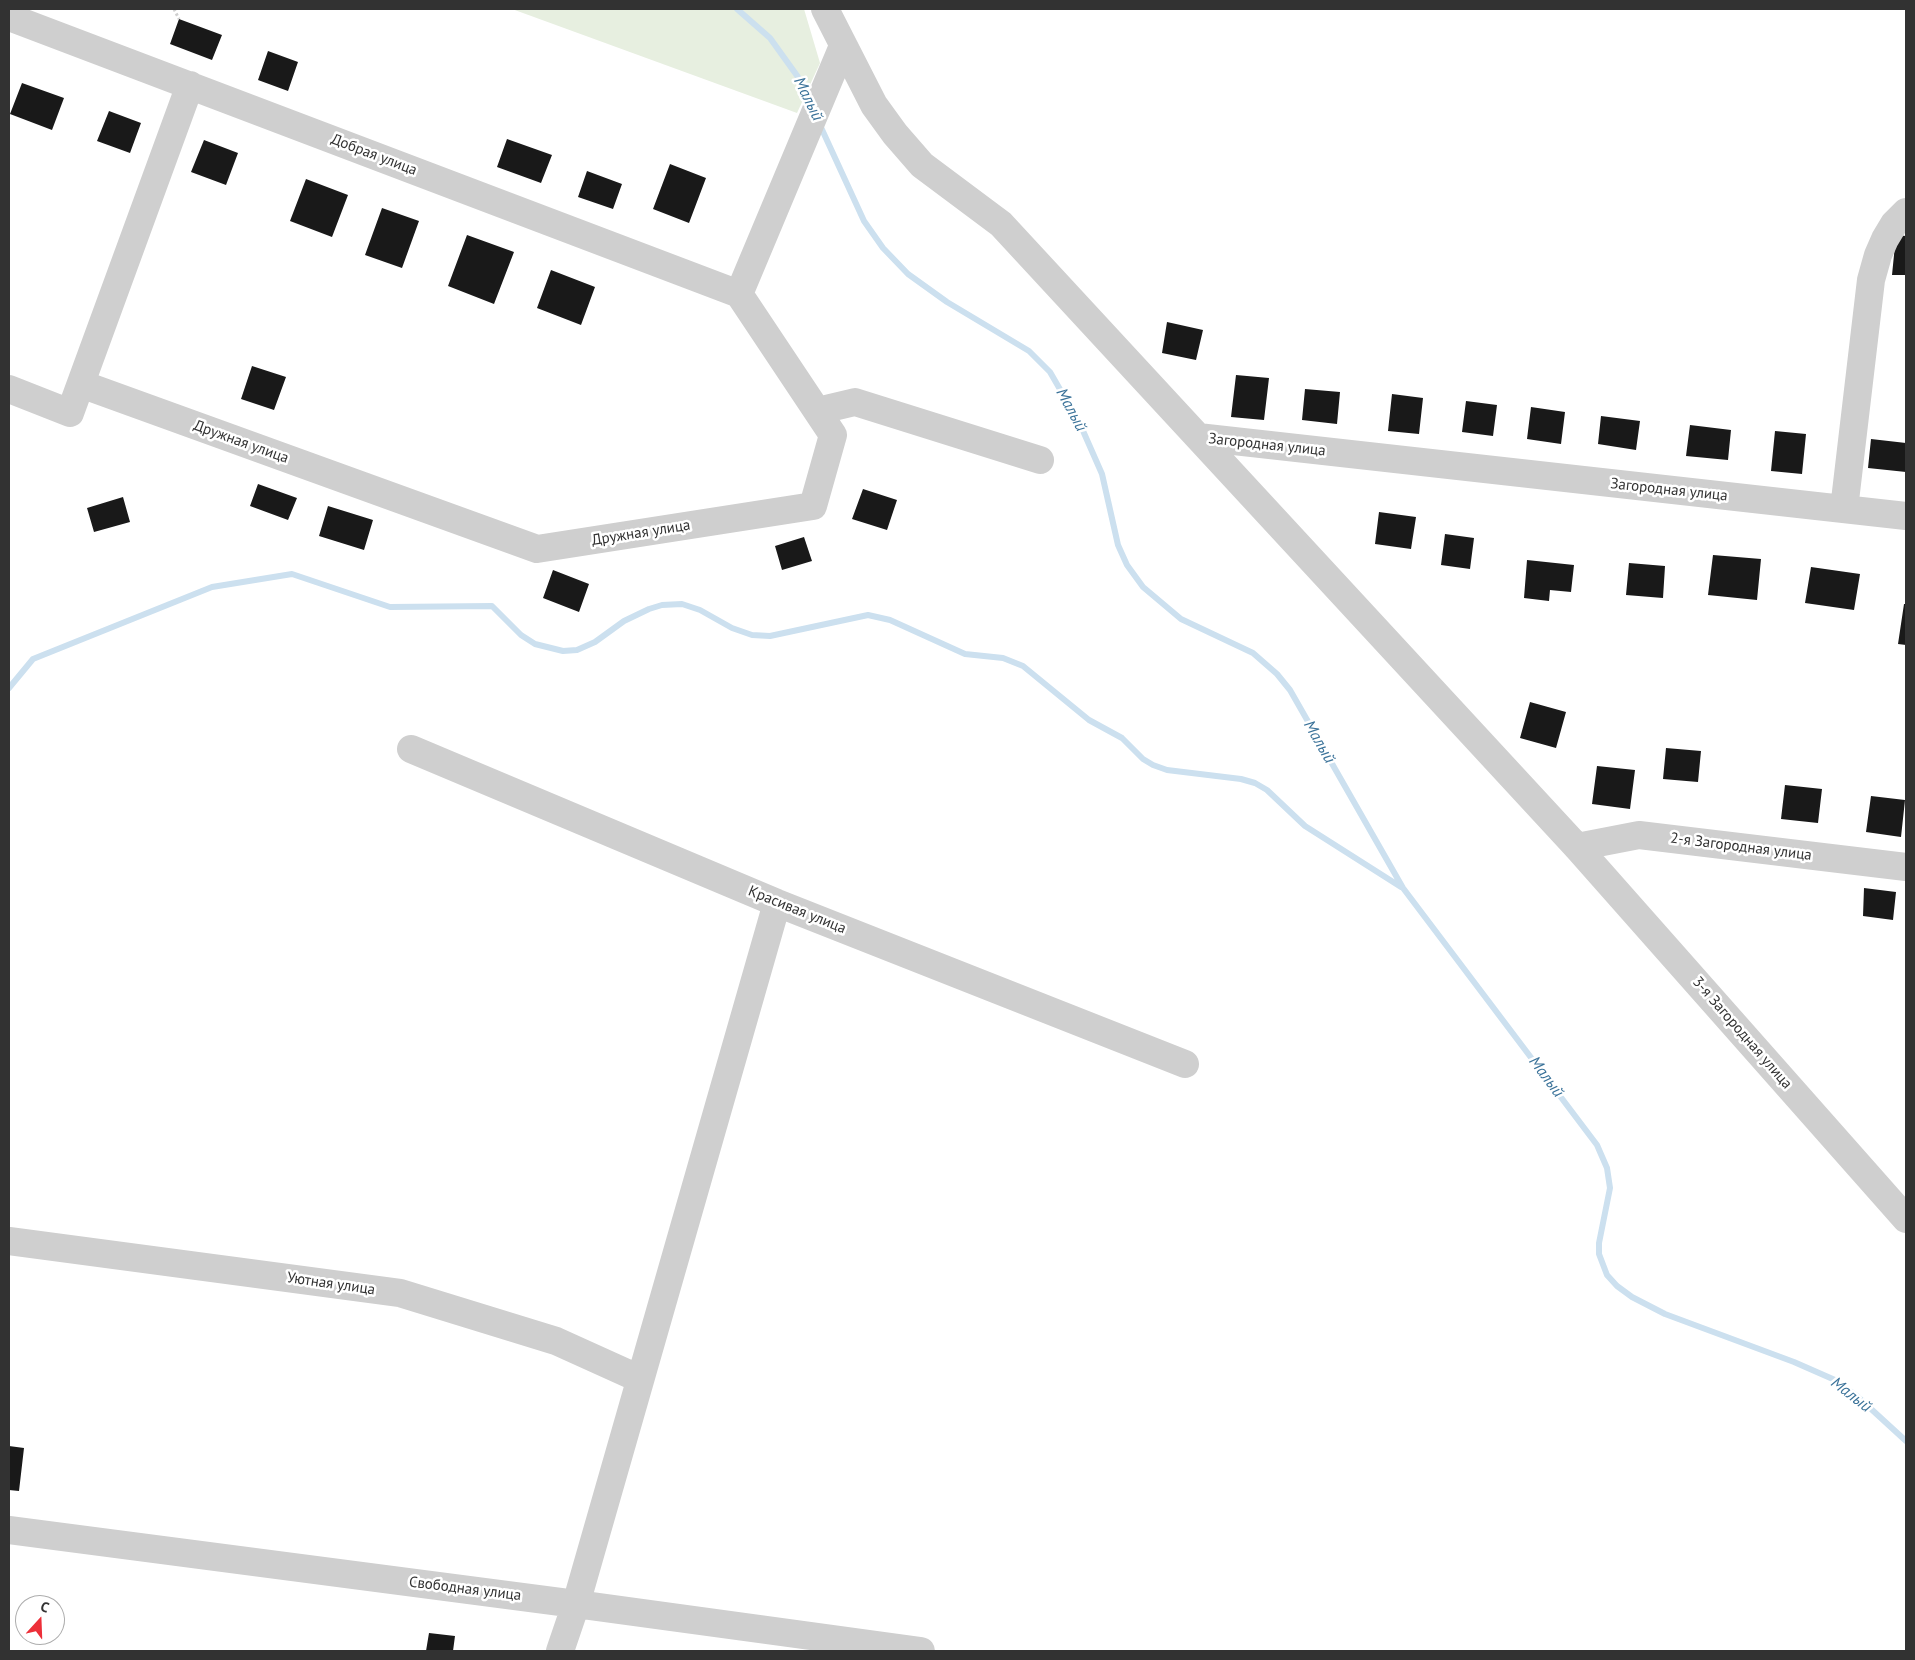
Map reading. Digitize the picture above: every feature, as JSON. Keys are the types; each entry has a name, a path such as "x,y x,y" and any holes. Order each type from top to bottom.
{"street":[{"name":"Загородная улица","path":"825,9 874,105 895,134 922,165 1001,224 1198,437 1906,516"},
{"name":"Добрая улица","path":"9,18 739,294"},
{"path":"739,294 843,46"},
{"path":"9,389 70,413 190,85"},
{"path":"1844,509 1871,280 1885,239 1894,224 1906,212"},
{"name":"Дружная улица","path":"81,384 538,549 812,506 834,435 739,294"},
{"path":"817,411 856,402 1040,460"},
{"name":"3-я Загородная улица","path":"1198,437 1577,847 1906,1219"},
{"name":"Красивая улица","path":"411,749 777,903 1185,1064"},
{"name":"2-я Загородная улица","path":"1577,847 1639,835 1906,867"},
{"path":"560,1651 576,1604 777,903"},
{"name":"Уютная улица","path":"9,1241 400,1293 556,1341 640,1379"},
{"name":"Свободная улица","path":"9,1530 921,1651"}],"path":[{"path":"174,9 179,19"}],"green space":[{"path":"512,9 804,9 820,63 797,113"}],"building":[{"path":"179,19 222,35 212,60 170,44"},
{"path":"268,51 298,62 288,91 258,80"},
{"path":"22,83 64,98 52,130 10,114"},
{"path":"109,111 141,123 130,153 97,141"},
{"path":"507,139 552,155 541,183 497,167"},
{"path":"204,140 238,153 226,185 191,172"},
{"path":"670,164 706,178 689,223 653,209"},
{"path":"587,171 622,184 613,209 578,197"},
{"path":"306,179 348,195 332,237 290,221"},
{"path":"382,208 419,221 402,268 365,255"},
{"path":"467,235 514,252 494,304 448,286"},
{"path":"1896,235 1906,236 1906,275 1892,275"},
{"path":"551,270 595,287 581,325 537,308"},
{"path":"1167,322 1203,330 1196,360 1162,353"},
{"path":"252,366 286,377 274,410 241,399"},
{"path":"1236,375 1269,378 1264,420 1231,417"},
{"path":"1305,389 1340,392 1337,424 1302,420"},
{"path":"1392,394 1423,398 1419,434 1388,431"},
{"path":"1466,401 1497,405 1493,436 1462,432"},
{"path":"1531,407 1565,412 1561,444 1527,439"},
{"path":"1601,416 1640,421 1636,450 1598,444"},
{"path":"1690,425 1731,430 1728,460 1686,456"},
{"path":"1775,431 1806,434 1802,474 1771,471"},
{"path":"1871,439 1906,443 1906,472 1868,468"},
{"path":"258,484 297,498 288,520 250,506"},
{"path":"863,489 897,500 887,530 852,519"},
{"path":"123,497 130,522 94,532 87,508"},
{"path":"328,506 373,520 364,550 319,536"},
{"path":"1379,512 1416,517 1411,549 1375,544"},
{"path":"1445,534 1474,538 1470,569 1441,565"},
{"path":"804,537 812,561 782,570 775,546"},
{"path":"1713,555 1761,559 1757,600 1708,595"},
{"path":"1527,560 1574,565 1571,592 1550,590 1549,601 1524,598"},
{"path":"1629,563 1665,566 1663,598 1626,595"},
{"path":"1811,567 1860,574 1854,610 1805,603"},
{"path":"553,570 589,584 579,612 543,598"},
{"path":"1904,604 1906,604 1906,645 1898,644"},
{"path":"1530,702 1566,712 1556,748 1520,738"},
{"path":"1666,748 1701,751 1698,782 1663,779"},
{"path":"1597,766 1635,770 1630,809 1592,804"},
{"path":"1785,785 1822,789 1818,823 1781,819"},
{"path":"1871,796 1905,800 1901,837 1866,832"},
{"path":"1864,888 1896,892 1893,920 1863,916"},
{"path":"9,1446 24,1448 19,1491 9,1490"},
{"path":"429,1633 455,1636 453,1651 426,1651"}],"waterway":[{"name":"Малый","path":"737,9 770,38 798,77 810,102"},
{"name":"Малый","path":"819,123 864,221 883,248 908,274 947,302 1029,351 1050,372 1080,424 1102,474 1118,545 1127,565 1143,587 1181,619 1253,653 1277,674 1290,690 1403,888 1597,1145 1607,1168 1610,1188 1599,1243 1599,1254 1607,1275 1617,1286 1632,1297 1665,1314 1794,1362 1835,1380 1858,1397 1906,1441"},
{"path":"9,688 33,659 212,587 292,574 390,607 492,606 521,635 535,644 563,651 577,650 595,642 624,621 662,605 682,604 700,610 732,628 752,635 770,636 868,615 890,620 965,654 1003,658 1023,666 1089,720 1122,738 1143,759 1153,765 1167,770 1241,779 1255,783 1267,790 1305,826 1401,887"}]}
